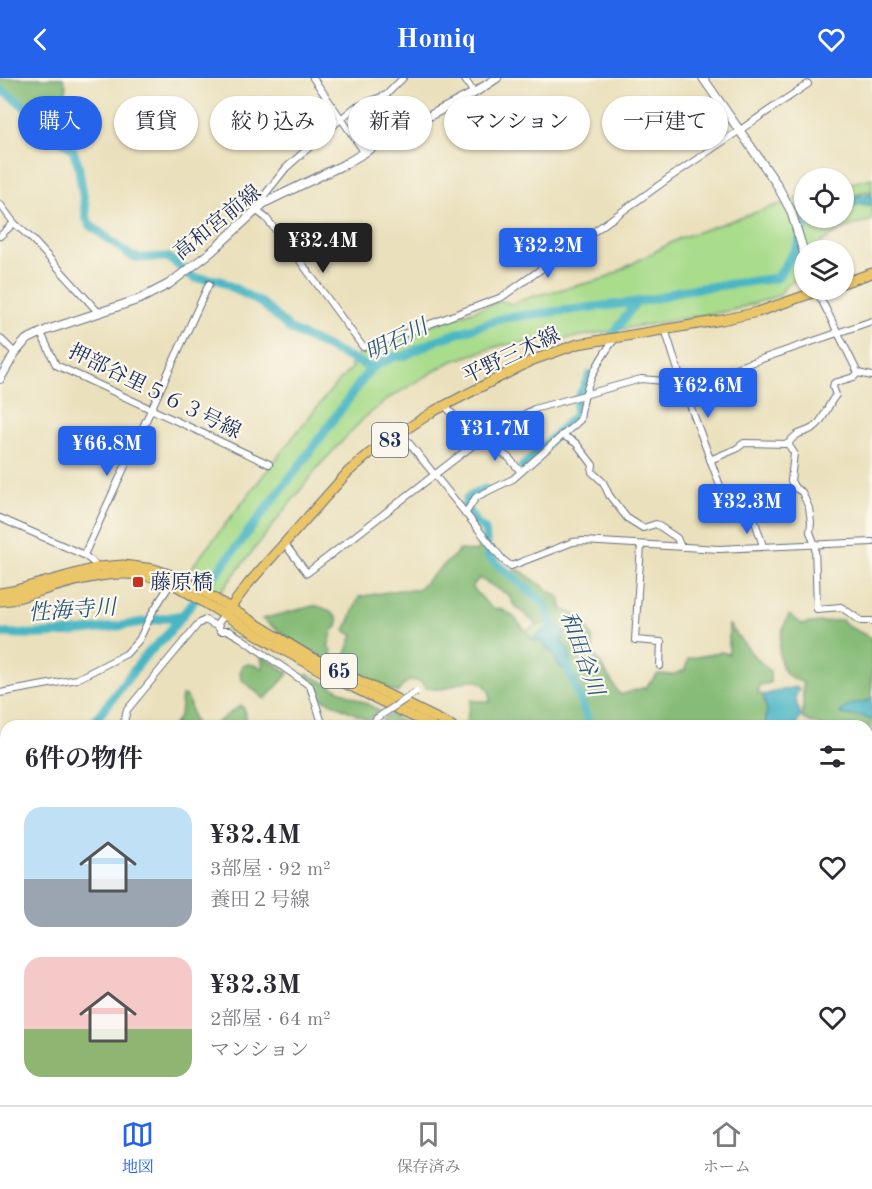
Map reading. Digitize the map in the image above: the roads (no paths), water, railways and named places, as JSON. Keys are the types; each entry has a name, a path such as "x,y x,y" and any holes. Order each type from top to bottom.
{"main road":[{"path":"854,279 872,273"},
{"name":"平野三木線","path":"227,612 248,584 348,472 370,453 401,433 494,378 532,360 578,344 758,312 794,299"},
{"name":"65","path":"0,593 99,567 123,565 154,569 213,603 308,664 420,720"},
{"name":"65","path":"0,601 94,577 123,573 175,582"},
{"name":"65","path":"227,612 309,656 440,720"}],"street":[{"path":"313,78 365,153"},
{"path":"464,78 474,93"},
{"name":"高和宮前線","path":"0,379 15,353 26,340 140,298 169,284 211,252 258,211 264,203 365,153 398,132 474,93 497,78"},
{"path":"703,78 770,174 790,211 800,240"},
{"path":"264,203 263,197 286,168 354,108 386,95 400,79"},
{"path":"258,211 295,254 363,346 390,339 502,297 808,84"},
{"path":"1,208 32,238 99,313"},
{"path":"0,236 14,223"},
{"path":"84,555 208,284"},
{"path":"822,300 858,374"},
{"path":"284,543 307,573 481,439 534,409 640,379 676,382 683,386 872,321"},
{"path":"665,329 683,386 726,502 746,494 764,546"},
{"name":"押部谷里５６３号線","path":"41,333 56,365 269,464"},
{"path":"0,338 15,353"},
{"path":"465,514 476,498 513,479 580,420 583,396 613,338"},
{"path":"788,444 795,435 815,427 822,419 836,395 834,383 858,374 872,376"},
{"path":"446,406 461,423 509,458 521,472"},
{"path":"401,433 503,560 511,566 573,542 680,545 718,549 872,542"},
{"path":"562,435 576,443 593,465 592,472 603,482 609,495 627,518 643,528 656,524 677,538 680,545"},
{"path":"710,460 744,443 788,444"},
{"path":"788,444 794,453 791,480 795,488 802,492 809,508 810,532 815,545 817,609 841,607 861,621 872,621"},
{"path":"0,518 84,555 99,567"},
{"path":"640,545 635,640 661,642 660,666"},
{"path":"0,693 77,679 126,654 144,632 152,613 175,582"},
{"path":"218,627 220,618 227,612"},
{"path":"124,720 127,710 198,624 205,620 218,627 220,631 229,631 241,638 310,686 321,720"},
{"path":"374,720 416,692"}],"water":[{"path":"872,194 872,205 854,206 854,196"},
{"path":"554,622 565,633 562,643 569,650 571,673 558,665 555,657 542,642 532,639"},
{"path":"795,687 799,689 795,698 801,716 799,720 766,720 767,711 763,695"},
{"path":"872,698 872,720 863,716 840,713 851,705 863,703"}],"waterway":[{"path":"0,89 18,101 73,150 90,225 131,256 168,257 194,278 219,280 263,304 291,330 371,368"},
{"name":"明石川","path":"96,720 145,656 165,637 218,571 371,368 393,357 404,356 437,340 503,318 636,302 678,291 777,278 798,246 803,228"},
{"name":"和田谷川","path":"608,342 636,302"},
{"name":"和田谷川","path":"522,467 576,415 577,401 590,375"},
{"name":"和田谷川","path":"485,489 467,498 465,506 476,523 485,530 488,556 545,604 556,635"},
{"name":"性海寺川","path":"0,633 69,632 182,615"},
{"name":"和田谷川","path":"566,662 588,720"}],"place":[{"name":"藤原橋","path":"138,582"}]}
